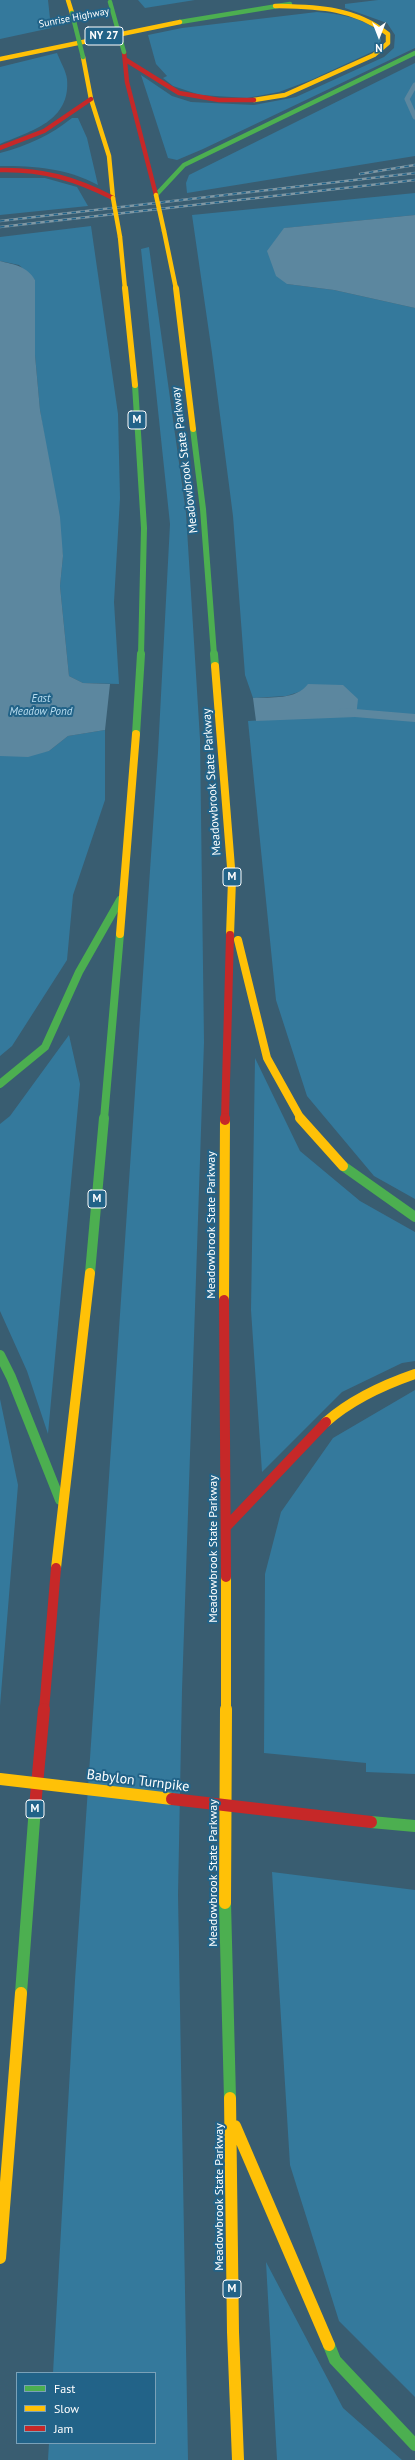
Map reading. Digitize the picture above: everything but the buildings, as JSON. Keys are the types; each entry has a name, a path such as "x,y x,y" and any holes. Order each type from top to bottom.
{"main road":[{"name":"M","path":"0,2258 10,2115 62,1503 95,1230 140,691 144,528 133,360 120,236 113,198 109,156 90,99 83,57 68,0"},
{"name":"Sunrise Highway","path":"0,59 54,46 275,6 320,0"},
{"name":"Meadowbrook State Parkway","path":"109,1 125,56 127,82 156,195 175,283 203,509 232,880 223,1194 226,1527 225,1970 231,2117 233,2332 238,2460"},
{"path":"125,56 179,92 219,100 244,101 285,95 374,55 388,43 388,34 383,28 362,16 333,9 275,6"},
{"name":"Sunrise Highway","path":"104,23 126,19"},
{"name":"Sunrise Highway","path":"67,30 89,26"},
{"path":"156,195 184,165 415,53"},
{"path":"0,148 44,131 90,99"},
{"path":"0,170 33,169 68,175 113,198"},
{"path":"0,1084 45,1047 79,972 123,894"},
{"path":"232,914 267,1058 297,1115 338,1162 415,1217"},
{"path":"0,1356 11,1377 62,1503"},
{"path":"226,1527 334,1413 398,1379 415,1374"},
{"name":"Babylon Turnpike","path":"0,1779 415,1826"},
{"path":"0,2132 10,2115"},
{"path":"231,2117 335,2360 415,2445"}],"shaded area":[{"path":"0,0 48,0 51,28 0,39"},
{"path":"138,0 195,0 145,8"},
{"path":"378,0 415,0 415,48 203,149 177,160 168,158 141,75 172,96 191,102 254,105 296,97 384,57 394,48 395,35 387,23 345,8 345,4"},
{"path":"317,12 342,15 365,22 379,31 381,41 374,51 311,80 279,92 247,98 200,95 173,86 163,78 167,76 156,64 148,35 182,28"},
{"path":"57,53 67,79 67,93 63,105 56,115 36,129 0,144 0,67"},
{"path":"415,63 415,156 187,193 186,183 189,175"},
{"path":"72,118 78,118 87,138 98,185 74,175 50,169 0,166 0,153 20,147 38,139 56,130"},
{"path":"0,178 45,178 77,187 88,206 0,215"},
{"path":"415,193 415,215 285,228 287,284 334,290 415,308 415,1199 374,1176 307,1096 276,1000 248,721 264,720 302,691 286,696 253,698 245,675 233,516 192,215"},
{"path":"91,226 118,414 120,498 114,602 119,684 83,683 69,676 60,586 63,556 40,410 35,355 35,280 19,265 0,261 0,237"},
{"path":"149,247 186,513 200,739 204,1042 182,1690 178,1895 188,2460 48,2460 49,2444 156,2444 156,2372 53,2372 75,1980 158,752 170,524 141,249"},
{"path":"105,730 105,800 73,895 67,960 12,1046 0,1056 0,756 49,751 68,736"},
{"path":"69,1035 80,1084 48,1434 27,1371 0,1311 0,1124 10,1116"},
{"path":"255,1058 300,1151 360,1201 415,1232 415,1361 402,1363 342,1392 262,1472 251,1310"},
{"path":"415,1390 415,1774 366,1772 366,1763 264,1753 265,1574 281,1512 333,1438"},
{"path":"0,1399 18,1485 0,1706"},
{"path":"272,1872 415,1890 415,2397 339,2321 290,2165"},
{"path":"266,2262 343,2408 402,2460 277,2460"}],"water":[{"path":"415,215 415,308 334,290 287,284 276,276 267,251 284,228"},
{"name":"East Meadow Pond","path":"0,261 16,265 24,269 32,275 35,280 35,355 40,410 60,517 63,556 60,586 69,676 83,683 110,684 105,730 68,736 49,751 28,757 0,756"},
{"path":"308,684 343,685 358,699 356,717 256,721 253,698 283,697 297,693"}],"waterway":[{"path":"415,85 407,99 415,117"},
{"path":"343,712 415,718"}],"railway":[{"path":"360,174 415,165"},
{"path":"0,221 415,173"},
{"path":"0,227 415,180"}],"traffic: fast":[{"path":"110,2 124,52"},
{"path":"180,22 290,4"},
{"path":"72,13 83,57"},
{"path":"156,195 184,165 415,53"},
{"path":"135,385 144,528 140,691 136,734"},
{"path":"193,429 203,509 215,666"},
{"path":"0,1084 45,1047 79,972 120,900"},
{"path":"90,1273 120,934"},
{"path":"343,1166 415,1217"},
{"path":"0,1355 11,1377 60,1500"},
{"path":"21,1993 35,1807"},
{"path":"371,1822 415,1826"},
{"path":"225,1903 225,1970 230,2098"},
{"path":"329,2345 335,2360 415,2445"}],"traffic: slow":[{"path":"68,0 72,13"},
{"path":"254,100 285,95 374,55 388,43 388,34 376,24 349,12 320,7 275,6"},
{"path":"0,59 180,22"},
{"path":"83,57 91,99 109,156 113,198"},
{"path":"156,195 164,231"},
{"path":"113,198 120,237"},
{"path":"164,231 175,283 193,429"},
{"path":"120,237 135,385"},
{"path":"215,666 232,880 230,935"},
{"path":"120,934 136,734"},
{"path":"238,940 267,1058 297,1115 343,1166"},
{"path":"224,1300 225,1120"},
{"path":"56,1568 90,1273"},
{"path":"326,1422 356,1400 393,1382 415,1374"},
{"path":"225,1903 226,1577"},
{"path":"0,1779 172,1799"},
{"path":"0,2258 21,1993"},
{"path":"230,2098 233,2332 238,2460"},
{"path":"235,2126 329,2345"}],"traffic: jam":[{"path":"124,52 127,82 156,195"},
{"path":"126,60 179,93 219,100 254,100"},
{"path":"0,148 44,131 91,99"},
{"path":"0,170 45,172 58,175 85,184 113,198"},
{"path":"225,1120 230,935"},
{"path":"224,1300 226,1577"},
{"path":"226,1527 326,1422"},
{"path":"35,1807 56,1568"},
{"path":"172,1799 371,1822"}]}
